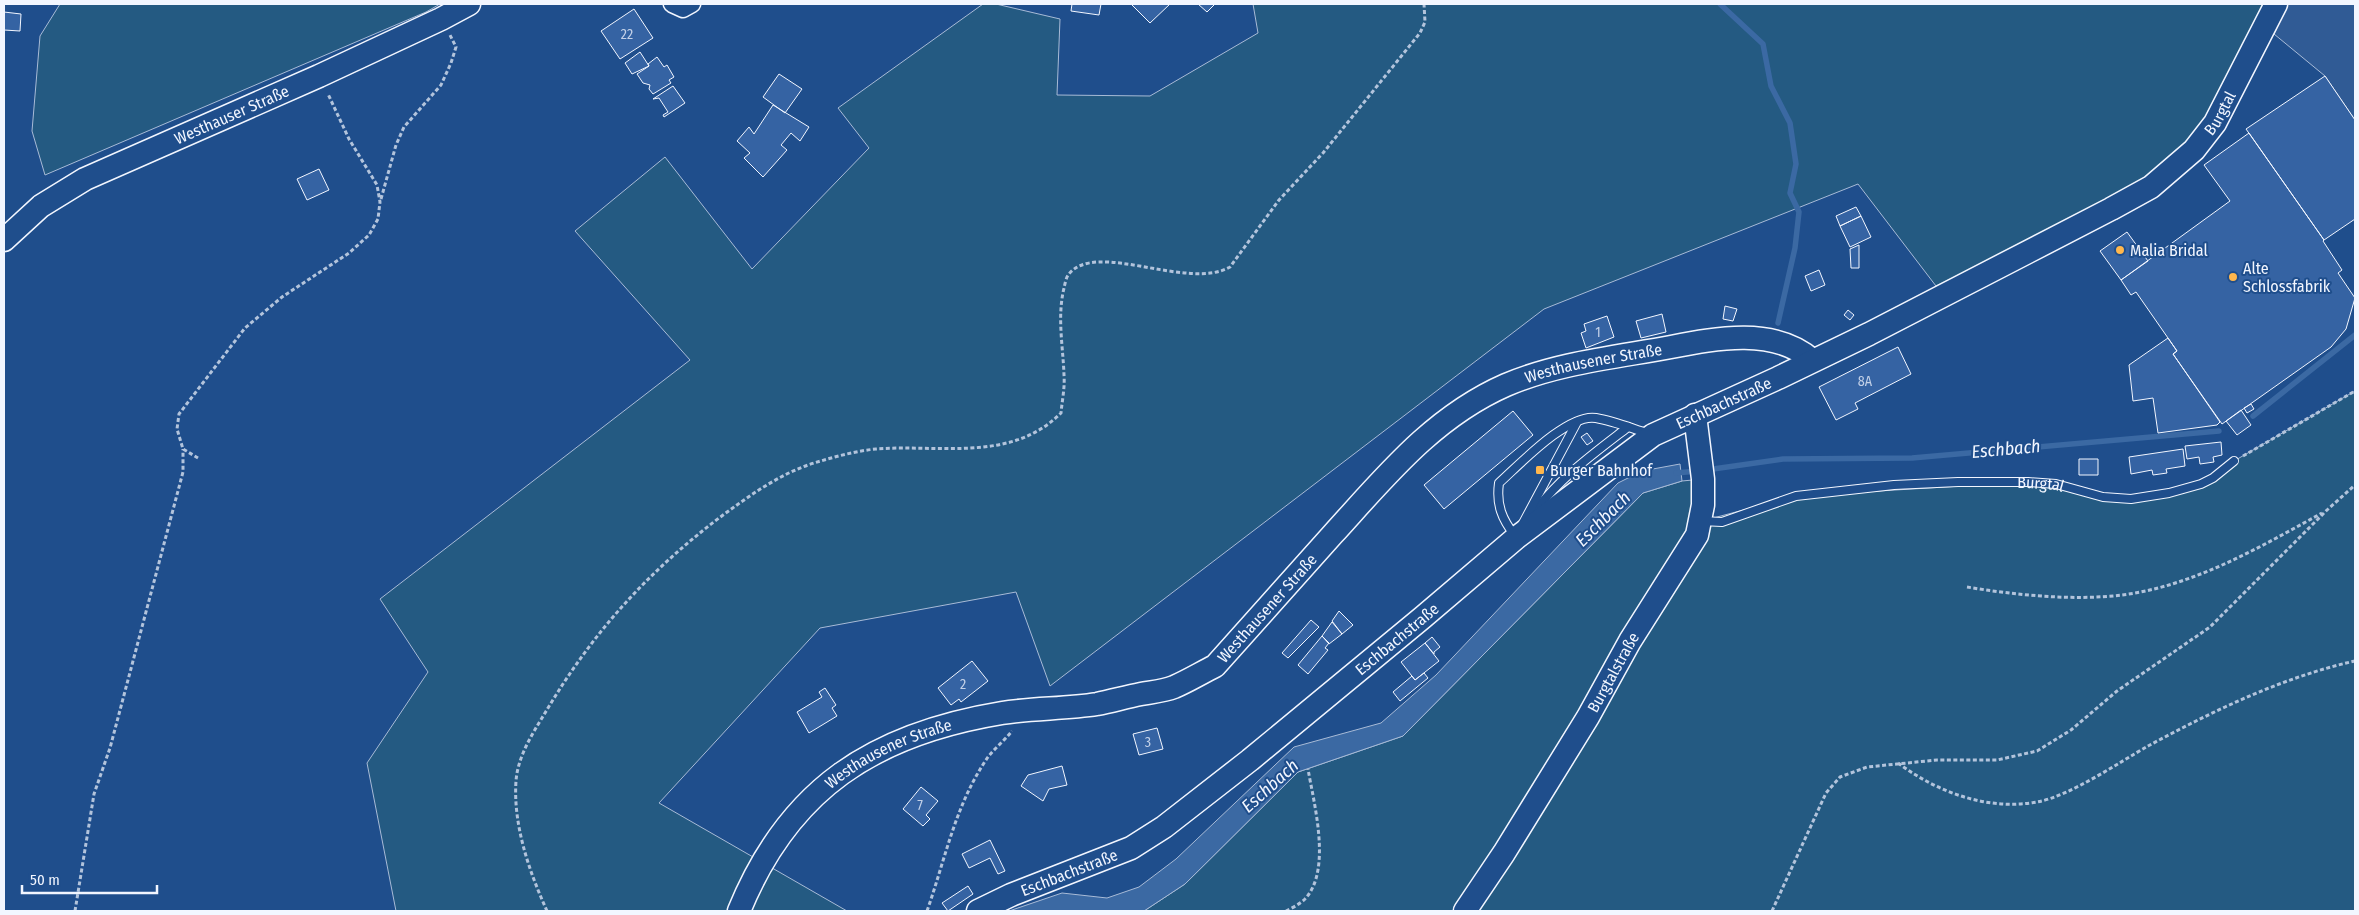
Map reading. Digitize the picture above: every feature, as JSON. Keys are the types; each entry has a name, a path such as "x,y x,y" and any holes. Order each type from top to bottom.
{"main road":[{"name":"Westhauser Straße","path":"4,240 41,206 85,179 319,76 469,4"},
{"name":"Burgtal","path":"1812,360 1931,303 2138,195 2162,179 2194,150 2216,123 2276,4"},
{"name":"Westhausener Straße","path":"739,911 761,863 779,835 804,807 840,774 874,752 924,731 1004,712 1096,704 1173,687 1215,666 1404,456 1452,416 1508,384 1569,366 1712,340 1774,340 1791,345 1812,360"},
{"name":"Eschbachstraße","path":"978,911 1011,895 1131,848 1156,833 1250,760 1516,538 1653,435 1778,378 1812,360"},
{"name":"Burgtalstraße","path":"1465,911 1504,854 1588,717 1630,641 1688,551 1701,521 1703,470 1695,415"}],"street":[{"path":"672,4 683,9 692,4"}],"lane":[{"path":"1516,538 1502,518 1498,502 1499,483 1554,434 1577,421 1596,418 1653,435"},
{"path":"1516,538 1577,421"},
{"path":"1516,538 1548,493 1575,468 1628,428"},
{"name":"Burgtal","path":"1701,521 1722,522 1796,496 1894,485 1958,482 2028,482 2056,484 2103,497 2131,499 2168,493 2201,484 2214,478 2234,461"}],"path":[{"path":"547,911 523,846 516,780 520,760 534,731 567,676 622,603 689,541 777,478 813,464 876,449 943,449 1001,445 1024,438 1053,422 1061,413 1064,377 1060,313 1068,275 1077,267 1086,263 1103,261 1190,274 1210,275 1220,273 1230,267 1279,200 1323,153 1420,33 1425,22 1424,4"},
{"path":"75,911 94,794 110,748 183,472 183,450 177,429 179,414 245,328 282,297 349,253 369,235 378,219 380,202 396,145 404,127 441,85 451,63 456,47 441,19"},
{"path":"319,76 348,139 377,185 380,202"},
{"path":"2234,461 2355,391"},
{"path":"183,450 198,458"},
{"path":"1772,911 1826,793 1831,785 1840,777 1852,771 1897,762 1954,759 1997,760 2037,751 2071,730 2117,691 2210,627 2327,510 2355,485"},
{"path":"1967,587 2002,593 2074,596 2122,595 2184,580 2257,548 2327,510"},
{"path":"1897,762 1924,782 1954,794 1993,802 2037,802 2074,788 2181,728 2275,685 2334,665 2355,661"},
{"path":"927,911 950,835 968,790 990,755 1011,732 1026,711"},
{"path":"1286,911 1304,900 1311,891 1320,853 1321,838 1308,769"}],"shaded area":[{"path":"60,4 440,4 426,12 45,175 32,131 40,36"},
{"path":"983,4 996,4 1060,19 1057,95 1150,96 1258,33 1253,4 2264,4 2200,132 2161,170 2113,200 1936,286 1858,184 1544,309 1050,686 1016,592 820,628 659,803 847,911 396,911 367,763 428,672 380,599 690,360 575,231 665,157 752,269 869,148 838,108"},
{"path":"2288,4 2355,4 2355,120 2325,76 2274,34"},
{"path":"2355,391 2355,911 1144,911 1185,884 1298,772 1403,736 1643,493 1682,481 1703,479 1702,521 1796,496 2028,482 2120,499 2201,484 2234,461"}],"water":[{"path":"1680,464 1682,481 1643,493 1403,736 1298,772 1185,884 1144,911 1009,911 1062,893 1107,898 1139,887 1176,859 1294,747 1381,723 1436,675 1618,483 1642,471"}],"building":[{"path":"1072,4 1101,4 1099,15 1071,11"},
{"path":"1131,4 1170,4 1150,23"},
{"path":"1198,4 1215,4 1207,12"},
{"path":"634,9 653,38 620,59 601,31"},
{"path":"4,12 21,14 20,31 4,30"},
{"path":"640,52 649,66 632,74 625,63"},
{"path":"657,57 664,67 667,65 674,77 669,80 671,83 653,94 649,89 650,85 643,83 637,74 649,66 648,64"},
{"path":"779,74 802,89 785,113 763,97"},
{"path":"2325,76 2355,120 2355,219 2324,240 2246,129"},
{"path":"673,86 685,103 664,117 663,115 668,112 659,98 653,99"},
{"path":"773,105 809,127 800,141 791,133 781,145 787,150 763,177 744,158 750,153 737,141 749,127 754,134"},
{"name":"Alte Schlossfabrik","path":"2249,133 2324,240 2342,270 2338,273 2355,298 2346,329 2331,347 2222,424 2173,354 2177,351 2136,292 2131,295 2121,280 2230,201 2204,165"},
{"path":"319,169 329,190 307,200 297,179"},
{"path":"1856,207 1861,216 1840,226 1836,216"},
{"path":"1861,216 1871,237 1850,247 1840,226"},
{"path":"2127,232 2148,261 2121,280 2100,251"},
{"path":"1859,245 1859,268 1851,268 1850,249"},
{"path":"1819,270 1825,285 1811,291 1805,276"},
{"path":"1725,306 1737,309 1733,321 1723,319"},
{"path":"1848,310 1854,315 1850,320 1844,315"},
{"path":"1662,314 1666,332 1641,338 1636,321"},
{"path":"1607,316 1614,337 1586,348 1581,333 1586,331 1584,324"},
{"path":"2168,338 2177,351 2173,354 2220,422 2217,425 2158,433 2153,398 2133,401 2129,365"},
{"path":"1898,347 1911,374 1855,403 1858,409 1836,420 1819,387"},
{"path":"2251,404 2254,409 2247,413 2244,408"},
{"path":"2241,410 2251,425 2237,435 2226,421"},
{"path":"1513,411 1533,435 1444,509 1424,485"},
{"path":"1587,433 1593,441 1587,445 1581,437"},
{"path":"2221,442 2222,455 2213,457 2214,462 2200,464 2199,457 2187,459 2185,446"},
{"path":"2183,449 2185,466 2166,469 2167,473 2153,475 2152,470 2131,474 2129,457"},
{"path":"2079,459 2098,459 2098,475 2079,475"},
{"path":"1339,611 1353,625 1342,634 1332,621"},
{"path":"1311,620 1319,627 1288,658 1282,653"},
{"path":"1332,622 1342,634 1329,644 1322,636"},
{"path":"1322,636 1329,643 1325,648 1328,650 1308,674 1298,665"},
{"path":"1432,637 1440,647 1434,654 1425,643"},
{"path":"1425,643 1439,661 1415,680 1401,662"},
{"path":"972,661 988,681 961,702 959,699 951,705 938,688"},
{"path":"1424,673 1428,678 1400,701 1393,692 1412,676 1415,680"},
{"path":"825,688 836,705 832,708 837,716 809,733 797,712 822,697 819,692"},
{"path":"1157,728 1163,749 1139,755 1133,734"},
{"path":"1062,766 1067,785 1049,789 1043,801 1021,786 1028,775"},
{"path":"921,787 938,801 926,815 930,819 923,826 903,809"},
{"path":"990,840 1005,871 998,874 990,858 969,868 962,854"},
{"path":"968,886 973,894 948,911 942,903"}],"waterway":[{"path":"1720,4 1763,44 1771,86 1790,123 1796,164 1790,193 1799,212 1795,248 1778,323"},
{"name":"Eschbach","path":"2253,416 2355,335"},
{"name":"Eschbach","path":"1706,470 1783,459 1912,458 2219,431"},
{"name":"Eschbach","path":"1676,473 1697,471"}],"place":[{"name":"Malia Bridal","path":"2120,250"},
{"name":"Alte Schlossfabrik","path":"2233,277"},
{"name":"Burger Bahnhof","path":"1540,470"}]}
